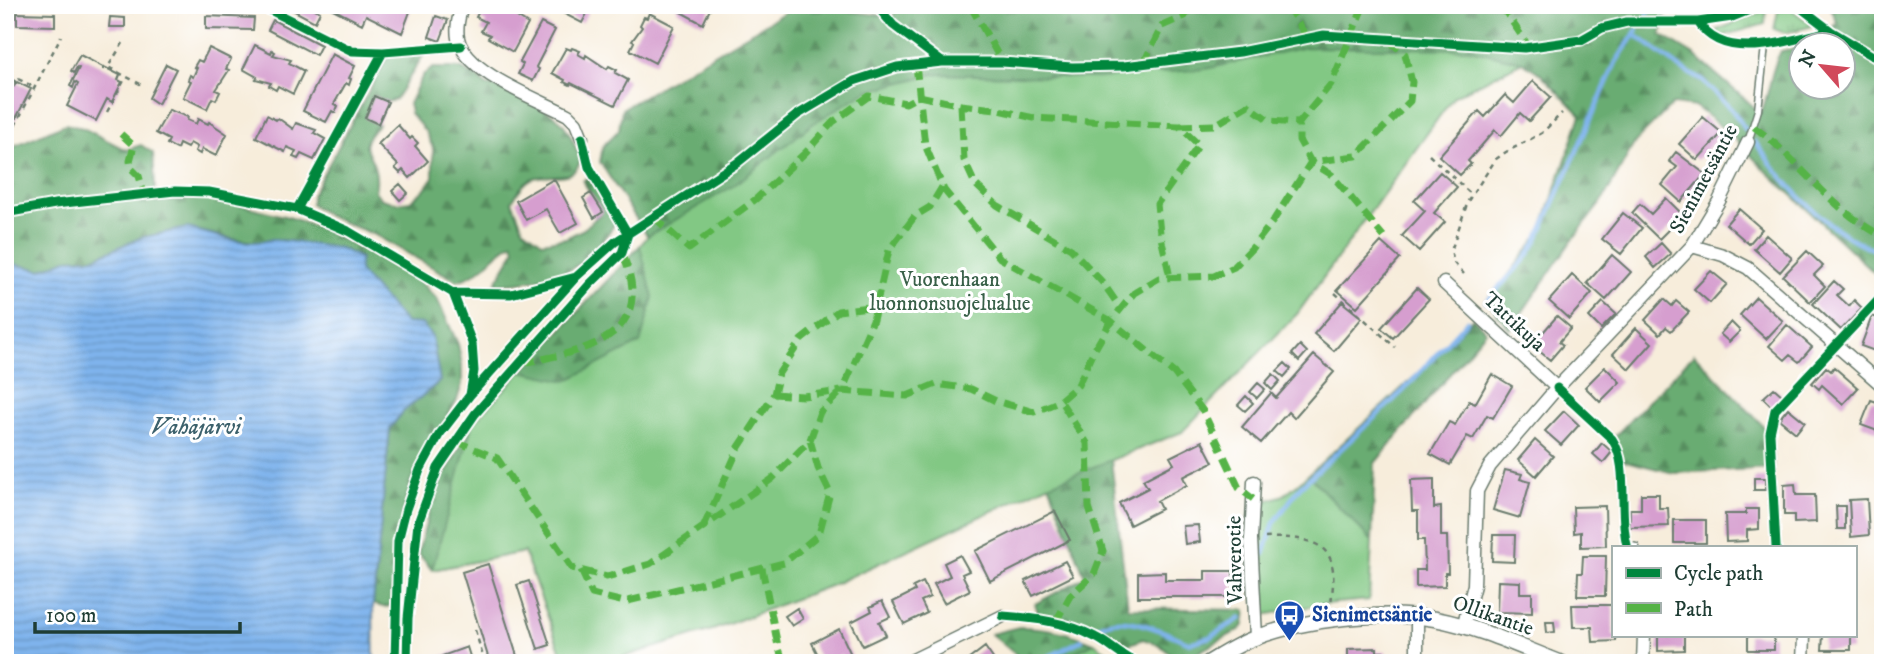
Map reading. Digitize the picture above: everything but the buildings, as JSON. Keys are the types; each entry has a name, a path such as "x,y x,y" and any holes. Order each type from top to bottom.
{"street":[{"path":"462,5 457,30 461,46 478,67 568,115 576,123 582,138"},
{"name":"Sienimetsäntie","path":"1463,627 1474,585 1477,491 1490,466 1557,388 1692,246 1719,201 1748,142"},
{"path":"1692,246 1723,255 1748,268 1883,386"},
{"name":"Tattikuja","path":"1444,283 1557,388"},
{"name":"Vahverotie","path":"1254,482 1251,539 1256,637"},
{"path":"907,663 1003,616"},
{"name":"Ollikantie","path":"1208,663 1256,637 1328,620 1378,616 1437,620 1562,663"},
{"path":"1417,617 1417,663"},
{"path":"1643,663 1644,636"},
{"path":"1803,663 1804,636"}],"lane":[{"path":"435,50 461,46"},
{"name":"Sienimetsäntie","path":"1748,142 1758,110 1765,46"},
{"path":"582,138 589,167"},
{"path":"1627,545 1632,546"}],"path":[{"path":"15,125 61,36"},
{"path":"123,43 108,67 144,86"},
{"path":"107,112 126,77"},
{"path":"18,79 34,88"},
{"path":"1464,274 1454,263 1451,251 1468,201 1496,159 1542,133 1562,113"},
{"path":"1429,156 1472,195"},
{"path":"1335,293 1395,347"},
{"path":"1251,539 1300,539 1319,545 1331,560 1333,568 1331,609"},
{"path":"475,630 485,663"}],"green space":[{"name":"Vuorenhaan luonnonsuojelualue","path":"797,5 894,16 894,5 1744,5 1705,17 1666,14 1661,35 1694,55 1761,113 1774,66 1781,51 1786,50 1786,102 1856,102 1856,32 1829,32 1837,22 1830,5 1883,5 1883,281 1733,136 1696,107 1673,104 1635,142 1603,200 1510,330 1488,302 1540,234 1581,115 1541,74 1522,62 1454,96 1297,314 1166,396 1182,432 1111,460 1128,608 1246,610 1241,629 1178,661 1160,645 1143,639 1125,646 1071,620 1039,616 1035,604 1085,577 1049,484 832,585 715,629 603,663 565,663 524,552 432,570 418,553 434,494 472,425 648,237 600,162 603,146 619,130 622,109"},
{"path":"1791,9 1813,26 1785,33 1774,29 1778,11"},
{"path":"1766,10 1765,24 1719,37 1717,30"},
{"name":"Vuorenhaan luonnonsuojelualue","path":"1306,47 1469,49 1522,62 1454,96 1297,314 1182,432 1050,484 832,585 715,629 603,663 565,663 524,552 432,570 472,425 521,371 566,381 640,343 653,297 640,246 648,236 733,186 815,122 867,91 934,74 1099,78 1205,69"},
{"path":"424,54 396,99 388,102 374,97 365,117 378,124 365,146 376,173 375,191 381,199 397,203 410,201 423,191 433,177 433,148 426,132 410,113 409,104 423,75 433,68 460,68 487,86 512,93 556,117 568,131 581,159 578,167 567,175 538,177 523,186 512,201 523,228 542,242 566,238 584,229 602,212 583,181 589,176 614,212 616,222 586,258 572,269 549,277 495,284 515,250 513,243 476,273 457,281 373,234 328,216 311,204 312,195 388,56"},
{"path":"65,124 83,128 126,150 141,145 153,153 156,202 210,197 292,218 326,231 399,269 420,282 437,299 458,344 462,384 457,400 415,472 406,500 397,541 391,606 373,604 390,428 403,412 440,381 432,337 422,324 406,323 359,271 360,258 340,248 273,239 262,243 187,228 140,238 93,258 67,259 41,270 5,262 5,150"},
{"path":"1473,318 1486,331 1375,463 1372,541 1308,475 1425,367"},
{"path":"1694,354 1770,433 1773,468 1674,473 1621,460 1612,439"},
{"path":"1308,475 1372,541 1369,600 1324,604 1263,615 1259,503 1284,495"},
{"path":"1019,627 1057,631 1094,643 1054,663 1026,663 991,634"},
{"path":"1094,643 1125,663 1054,663"}],"water":[{"name":"Vähäjärvi","path":"187,228 241,241 272,239 340,248 360,258 359,271 406,323 422,324 432,337 440,381 403,412 390,428 373,604 374,663 5,663 5,262 41,270 67,259 93,258 140,238"}],"waterway":[{"path":"1648,13 1652,5"},
{"path":"1486,302 1527,257 1537,241 1616,62 1637,30"},
{"path":"1634,34 1703,81 1732,110 1746,130"},
{"path":"1755,142 1781,176 1810,207 1844,234 1883,253"},
{"path":"1264,554 1274,523 1300,487 1403,391 1467,321"},
{"path":"1097,628 1118,621 1131,622 1190,643 1210,637 1241,618"},
{"path":"1036,663 1082,640"}],"marked path":[{"path":"970,5 1002,62"},
{"path":"1143,64 1162,26 1185,16 1191,5"},
{"path":"1287,5 1307,38"},
{"path":"1360,5 1361,12 1331,84 1299,123 1299,140 1311,162 1332,175 1384,237"},
{"path":"1501,5 1529,47"},
{"path":"942,187 930,207 915,216 889,250 873,320 842,391 907,396 936,384 971,389 996,401 1034,412 1058,402 1078,385 1111,321 1134,293 1159,278 1214,276 1234,267 1273,221 1311,162 1356,156 1410,101 1412,82 1405,54 1389,41"},
{"path":"916,65 925,145 944,190 1000,258 1111,321 1174,373 1203,411 1239,488 1253,499"},
{"path":"654,217 689,249 756,199 806,152 833,122 869,96 906,103 919,96 1034,118 1179,126 1199,145 1157,204 1160,233 1170,277"},
{"path":"961,105 964,160 975,184 997,205 1071,249 1103,283 1121,309"},
{"path":"1179,126 1215,125 1248,105 1270,121 1299,123"},
{"path":"1754,127 1787,154 1847,213 1883,236"},
{"path":"121,134 134,146 131,168 139,176 144,193"},
{"path":"522,363 569,353 591,345 610,335 623,322 631,304 631,282 622,253"},
{"path":"704,526 739,447 774,394 779,373 801,340 838,311 876,306"},
{"path":"774,394 803,396 842,391"},
{"path":"455,441 497,458 572,568 607,577 650,564 772,479 810,440 820,412 842,391"},
{"path":"1055,623 1070,596 1094,574 1103,551 1089,507 1087,443 1060,400"},
{"path":"581,570 592,594 624,602 784,563 819,534 830,493 818,468 810,440"},
{"path":"762,568 784,663"}],"cycle path":[{"path":"255,5 352,51 383,52 461,46"},
{"path":"876,5 893,25 942,62"},
{"path":"395,663 398,541 406,509 420,470 439,435 470,395 576,277 615,242 737,163 797,115 854,81 897,67 942,62 1002,62 1072,67 1124,66 1240,52 1324,35 1524,48 1581,40 1602,28 1627,22 1698,22 1732,17 1762,5"},
{"path":"1797,5 1831,31 1883,62"},
{"path":"1698,22 1710,35 1724,43 1741,46 1779,43 1831,31"},
{"path":"297,209 383,52"},
{"path":"407,663 408,618 418,523 438,468 475,414 590,284 622,253 628,234 589,167 582,138"},
{"path":"5,213 55,204 175,191 209,192 297,209 348,231 453,293 472,343 474,371 470,395"},
{"path":"453,293 511,294 576,277"},
{"path":"1776,546 1770,433 1775,410 1883,295"},
{"path":"1557,388 1612,439 1617,450 1621,462 1627,545"},
{"path":"1003,616 1062,624 1100,640 1138,663"}],"place":[{"name":"Sienimetsäntie","path":"1289,642"}]}
